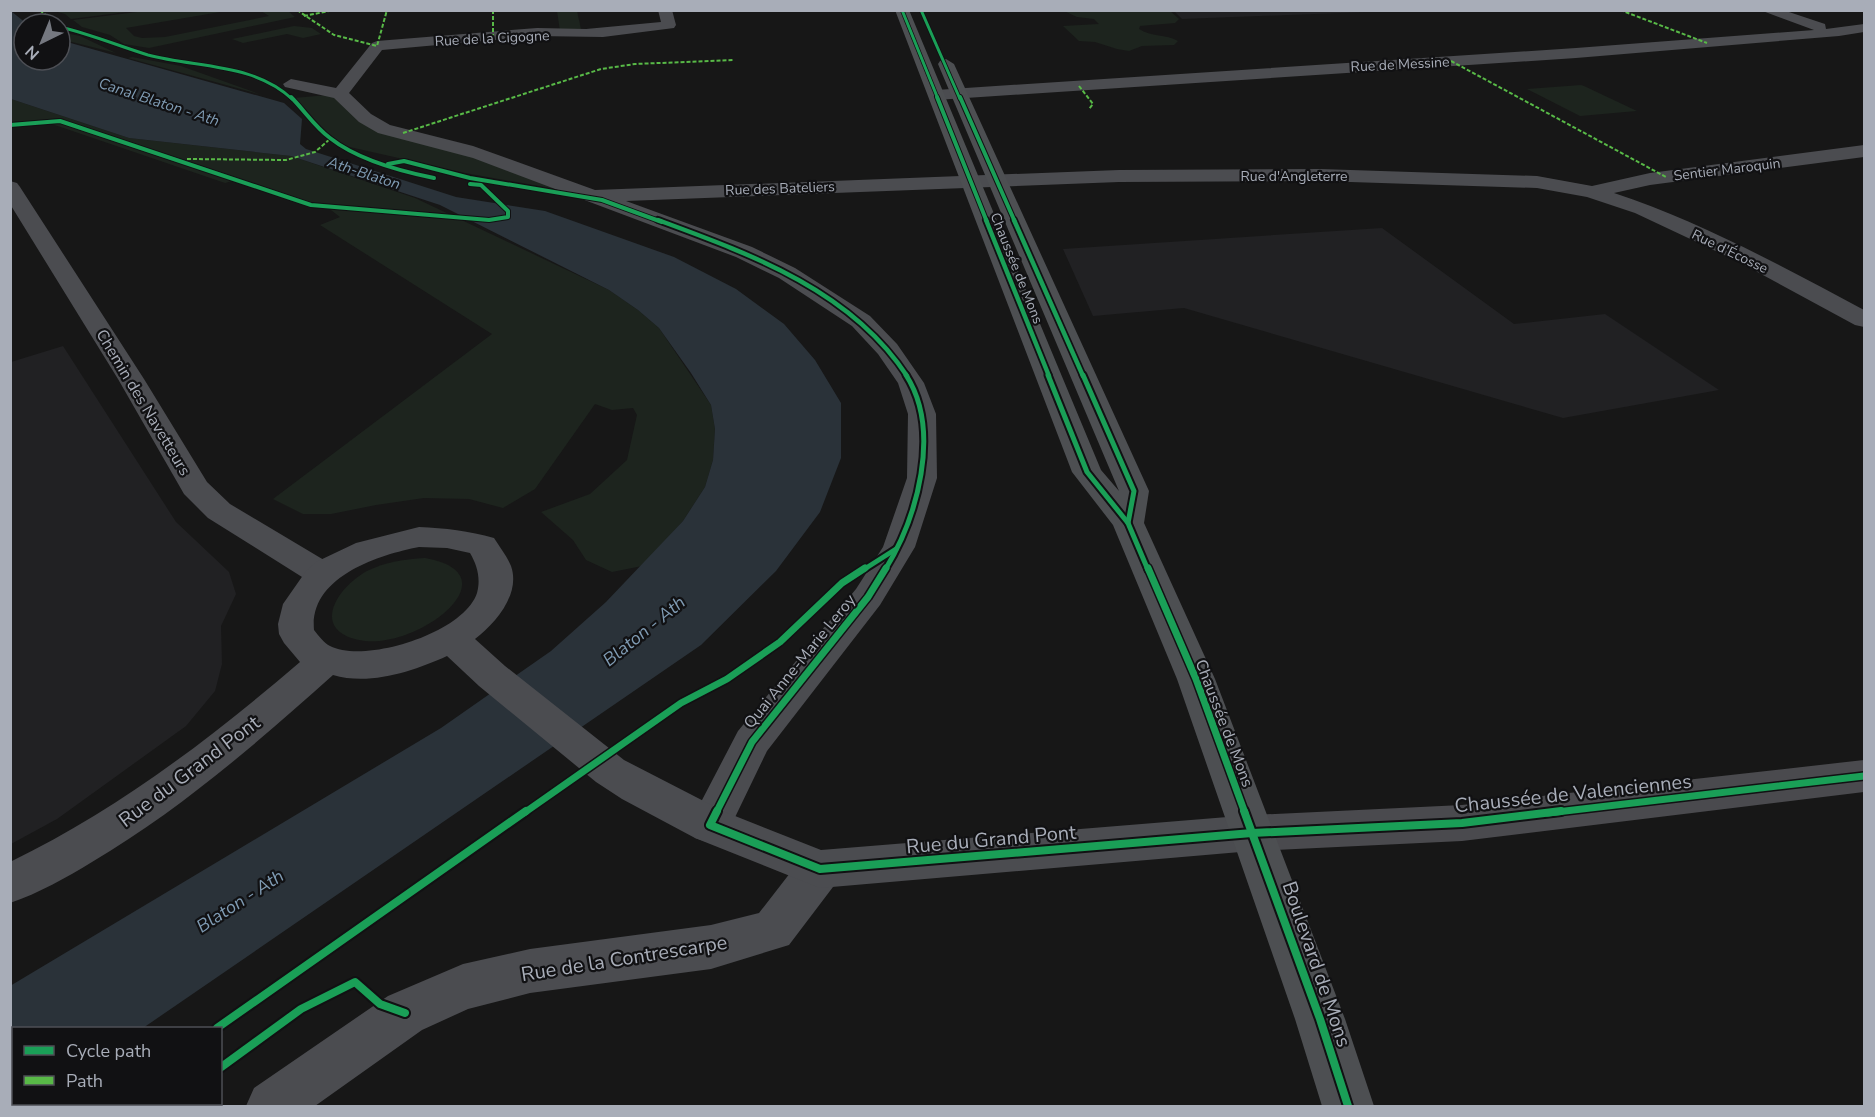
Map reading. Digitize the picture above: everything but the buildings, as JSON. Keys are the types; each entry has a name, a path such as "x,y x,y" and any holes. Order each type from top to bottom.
{"main road":[{"name":"Chaussée de Mons","path":"902,10 1087,472 1128,523 1196,679 1268,833"},
{"name":"Chaussée de Mons","path":"921,10 1134,491 1128,523"},
{"name":"Chaussée de Valenciennes","path":"1268,833 1462,823 1864,776"},
{"name":"Boulevard de Mons","path":"1268,833 1320,1019 1348,1107"}],"street":[{"path":"1767,10 1839,32"},
{"name":"Rue de la Cigogne","path":"340,94 377,46 537,32 561,34 667,18"},
{"name":"Rue de Messine","path":"936,95 1576,53 1839,32 1864,27"},
{"path":"291,84 340,94"},
{"name":"Quai Anne-Marie Leroy","path":"340,94 356,112 383,128 478,153 744,252 787,273 861,321 893,355 911,383 922,414 922,478 899,547 868,597 752,742 710,825"},
{"name":"Sentier Maroquin","path":"1591,192 1650,179 1864,151"},
{"name":"Rue d'Angleterre","path":"997,180 1320,175 1537,182 1591,192"},
{"path":"969,181 997,180"},
{"name":"Rue des Bateliers","path":"596,198 969,181"},
{"name":"Chemin des Navetteurs","path":"10,187 131,379 195,487 219,511 322,574"},
{"name":"Rue d'Écosse","path":"1591,192 1642,209 1746,256 1864,320"},
{"path":"419,537 447,538 482,545 495,569 496,585 489,603 474,622 452,639 423,654 390,663 358,666 325,661 312,654 301,642 295,628 297,613 304,597 322,574 360,553 390,542 419,537"},
{"name":"Rue du Grand Pont","path":"452,639 492,676 610,771 636,788 710,825 820,869 1268,833"},
{"name":"Rue du Grand Pont","path":"10,884 56,863 156,801 256,721 325,661"},
{"name":"Rue de la Contrescarpe","path":"272,1107 405,1013 463,987 531,971 711,946 773,930 820,869"}],"shaded area":[{"path":"54,11 134,11 72,19 72,12"},
{"path":"145,11 226,11 126,28 134,36 165,37 269,16 261,11 288,11 295,17 149,48 124,44 110,35 82,27 73,20"},
{"path":"557,11 577,11 581,29 560,31"},
{"path":"1064,11 1170,11 1179,19 1175,23 1140,26 1139,29 1178,41 1174,45 1142,46 1129,51 1095,42 1079,41 1063,26 1099,24 1094,19 1077,17"},
{"path":"1174,11 1392,11 1182,19"},
{"path":"294,26 312,28 321,34 303,38 287,34 243,43 232,39"},
{"path":"72,34 80,36 116,53 72,42"},
{"path":"128,58 181,66 262,95"},
{"path":"1581,85 1637,111 1580,116 1527,89"},
{"path":"340,94 383,128 478,152 562,190 465,173 341,145 320,129 294,98"},
{"path":"11,99 129,138 291,156 415,198 609,290 659,328 711,405 715,429 713,460 705,487 683,521 642,566 612,572 586,560 573,540 541,512 590,494 627,460 637,415 633,408 612,410 595,404 535,489 503,508 469,499 424,498 331,514 303,514 273,499 492,334 320,225 340,217 327,207 311,205 236,180 225,183 49,123 64,118 11,123"},
{"path":"1382,228 1514,324 1605,314 1719,390 1563,418 1184,308 1093,316 1063,249"},
{"path":"63,346 176,522 229,572 236,594 221,626 222,664 215,691 186,726 57,819 11,844 11,362"},
{"path":"425,558 450,566 461,579 460,593 450,608 432,622 411,633 388,640 365,641 348,637 337,630 332,621 333,610 337,600 355,579 381,565"}],"water":[{"path":"11,11 12,72 72,72 72,43 284,103 302,119 300,144 306,149 456,197 545,211 674,257 736,289 784,324 815,360 841,403 841,458 820,512 776,571 701,645 144,1027 12,1027 12,1105 32,1105 11,1106 10,986 441,728 551,651 606,602 683,521 705,487 713,460 715,429 711,405 659,328 609,290 440,205 291,156 129,138 11,99"}],"marked path":[{"path":"297,10 334,35 377,46 387,10"},
{"path":"304,16 334,10"},
{"path":"493,10 493,36"},
{"path":"1620,10 1707,43"},
{"path":"403,133 601,69 635,64 733,60"},
{"path":"1451,61 1666,177"},
{"path":"1079,86 1093,104 1089,109"},
{"path":"187,159 286,160 315,152 330,139"}],"cycle path":[{"path":"902,10 1087,472 1128,523 1196,679 1320,1019 1348,1106"},
{"path":"921,10 1134,491 1128,523"},
{"path":"72,30 148,55 242,72 268,81 285,92 320,130 337,143 379,162 434,178"},
{"path":"10,125 60,121 311,205 489,220 508,217 508,211 481,185 470,184"},
{"path":"388,164 404,161 470,178 602,200 744,252 787,273 861,321 893,355 911,383 922,414 922,478 899,547 868,597 752,742 710,825 820,869 1252,833 1462,823 1864,776"},
{"path":"218,1027 681,703 727,679 780,642 842,583 896,549"},
{"path":"222,1066 301,1009 355,982 380,1004 405,1013"}],"water label":[{"name":"Canal Blaton - Ath","path":"159,102"},
{"name":"Ath-Blaton","path":"364,173"},
{"name":"Blaton - Ath","path":"644,631"},
{"name":"Blaton - Ath","path":"240,901"}]}
